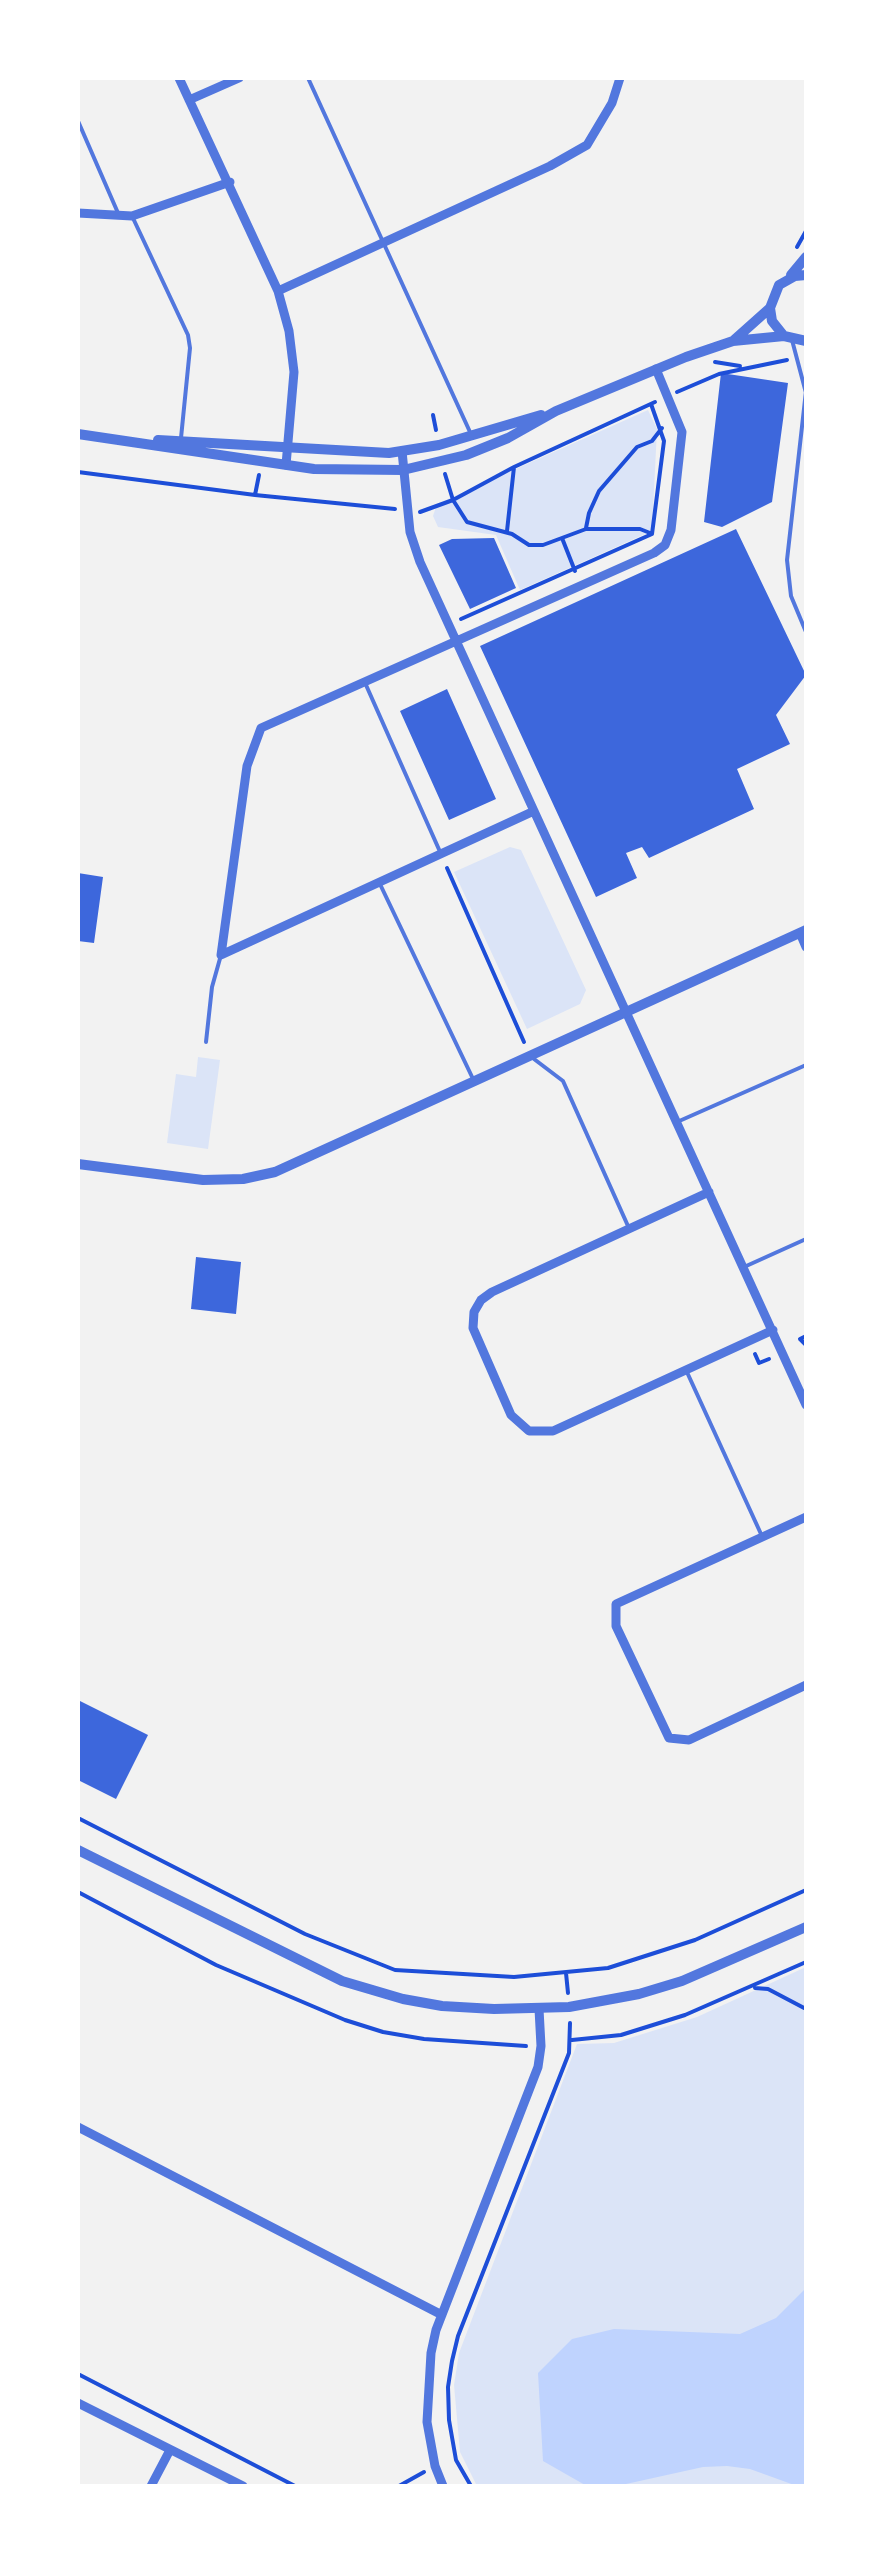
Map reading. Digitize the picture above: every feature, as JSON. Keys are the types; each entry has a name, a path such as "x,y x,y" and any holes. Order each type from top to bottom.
{"street":[{"path":"179,78 278,292 289,331 294,372 286,465"},
{"path":"190,100 239,78"},
{"path":"278,292 550,166 587,145 612,102 620,78"},
{"path":"78,213 132,216 230,182"},
{"path":"788,338 772,321 773,293 806,257"},
{"path":"786,280 806,275"},
{"path":"732,341 770,308"},
{"path":"78,434 180,445 356,453 402,451 472,436 556,411 732,341 806,341"},
{"path":"221,955 247,766 261,728 665,545 671,530 682,441 679,422 656,370"},
{"path":"180,445 286,465 354,471 403,470 466,455 508,438 556,411"},
{"path":"402,451 406,510 420,562 806,1404"},
{"path":"221,955 534,812"},
{"path":"78,1164 178,1178 256,1177 275,1172 803,932 806,947"},
{"path":"710,1192 486,1296 474,1312 476,1336 511,1415 522,1427 537,1433 553,1431 772,1330"},
{"path":"806,1516 616,1604 616,1626 669,1738 689,1740 806,1686"},
{"path":"78,1850 342,1981 442,2006 538,2009 639,1994 682,1980 806,1927"},
{"path":"443,2486 430,2445 426,2396 431,2353 442,2315 538,2067 538,2009"},
{"path":"78,2127 442,2315"},
{"path":"78,2403 243,2486"},
{"path":"151,2486 170,2450"}],"lane":[{"path":"308,78 472,436"},
{"path":"78,120 120,217"},
{"path":"132,216 188,335 180,445"},
{"path":"788,338 806,392 787,582 806,632"},
{"path":"365,681 441,854"},
{"path":"379,882 474,1082"},
{"path":"206,1042 212,986 221,955"},
{"path":"530,1056 562,1080 630,1229"},
{"path":"677,1122 806,1065"},
{"path":"744,1267 806,1239"},
{"path":"686,1370 762,1537"}],"path":[{"path":"796,250 806,230"},
{"path":"78,472 255,496 425,513 514,466 720,374 797,358"},
{"path":"651,404 664,441 652,534"},
{"path":"586,528 599,492 637,447 652,441 662,428"},
{"path":"255,496 261,462"},
{"path":"507,532 514,466"},
{"path":"454,500 467,522 507,532 536,546 586,528 640,529 652,534"},
{"path":"448,625 652,534"},
{"path":"562,538 582,585"},
{"path":"441,854 530,1056"},
{"path":"791,1348 804,1341"},
{"path":"754,1352 759,1363 773,1357"},
{"path":"78,1818 304,1934 395,1970 514,1977 608,1968 657,1954 806,1890"},
{"path":"78,1892 216,1964 345,2020 383,2032 484,2045 571,2043 639,2029 709,2006 806,1962"},
{"path":"471,2486 456,2460 448,2420 448,2387 458,2336 571,2043 566,1973"},
{"path":"750,1987 768,1990 806,2009"},
{"path":"78,2374 295,2486"}],"shaded area":[{"path":"648,410 657,429 652,531 520,590 496,535 438,527 433,516 437,504"},
{"path":"510,847 521,850 586,990 580,1004 527,1029 454,872"},
{"path":"198,1057 220,1060 208,1149 167,1143 176,1074 196,1077"},
{"path":"806,1967 806,2486 477,2486 460,2452 454,2385 459,2353 577,2044 614,2043 697,2017"}],"water":[{"path":"806,2288 806,2486 727,2466 703,2467 617,2486 585,2485 543,2461 538,2373 572,2339 614,2329 740,2334 776,2318"}],"building":[{"path":"721,373 788,383 772,502 722,527 704,522"},
{"path":"736,529 806,675 776,715 790,744 737,769 754,809 649,858 642,847 626,853 637,878 596,897 480,646"},
{"path":"494,538 516,588 470,609 439,545 452,539"},
{"path":"447,689 496,799 449,820 400,711"},
{"path":"78,873 103,877 94,943 78,941"},
{"path":"196,1257 241,1262 236,1314 191,1309"},
{"path":"78,1700 148,1735 116,1799 78,1780"}]}
